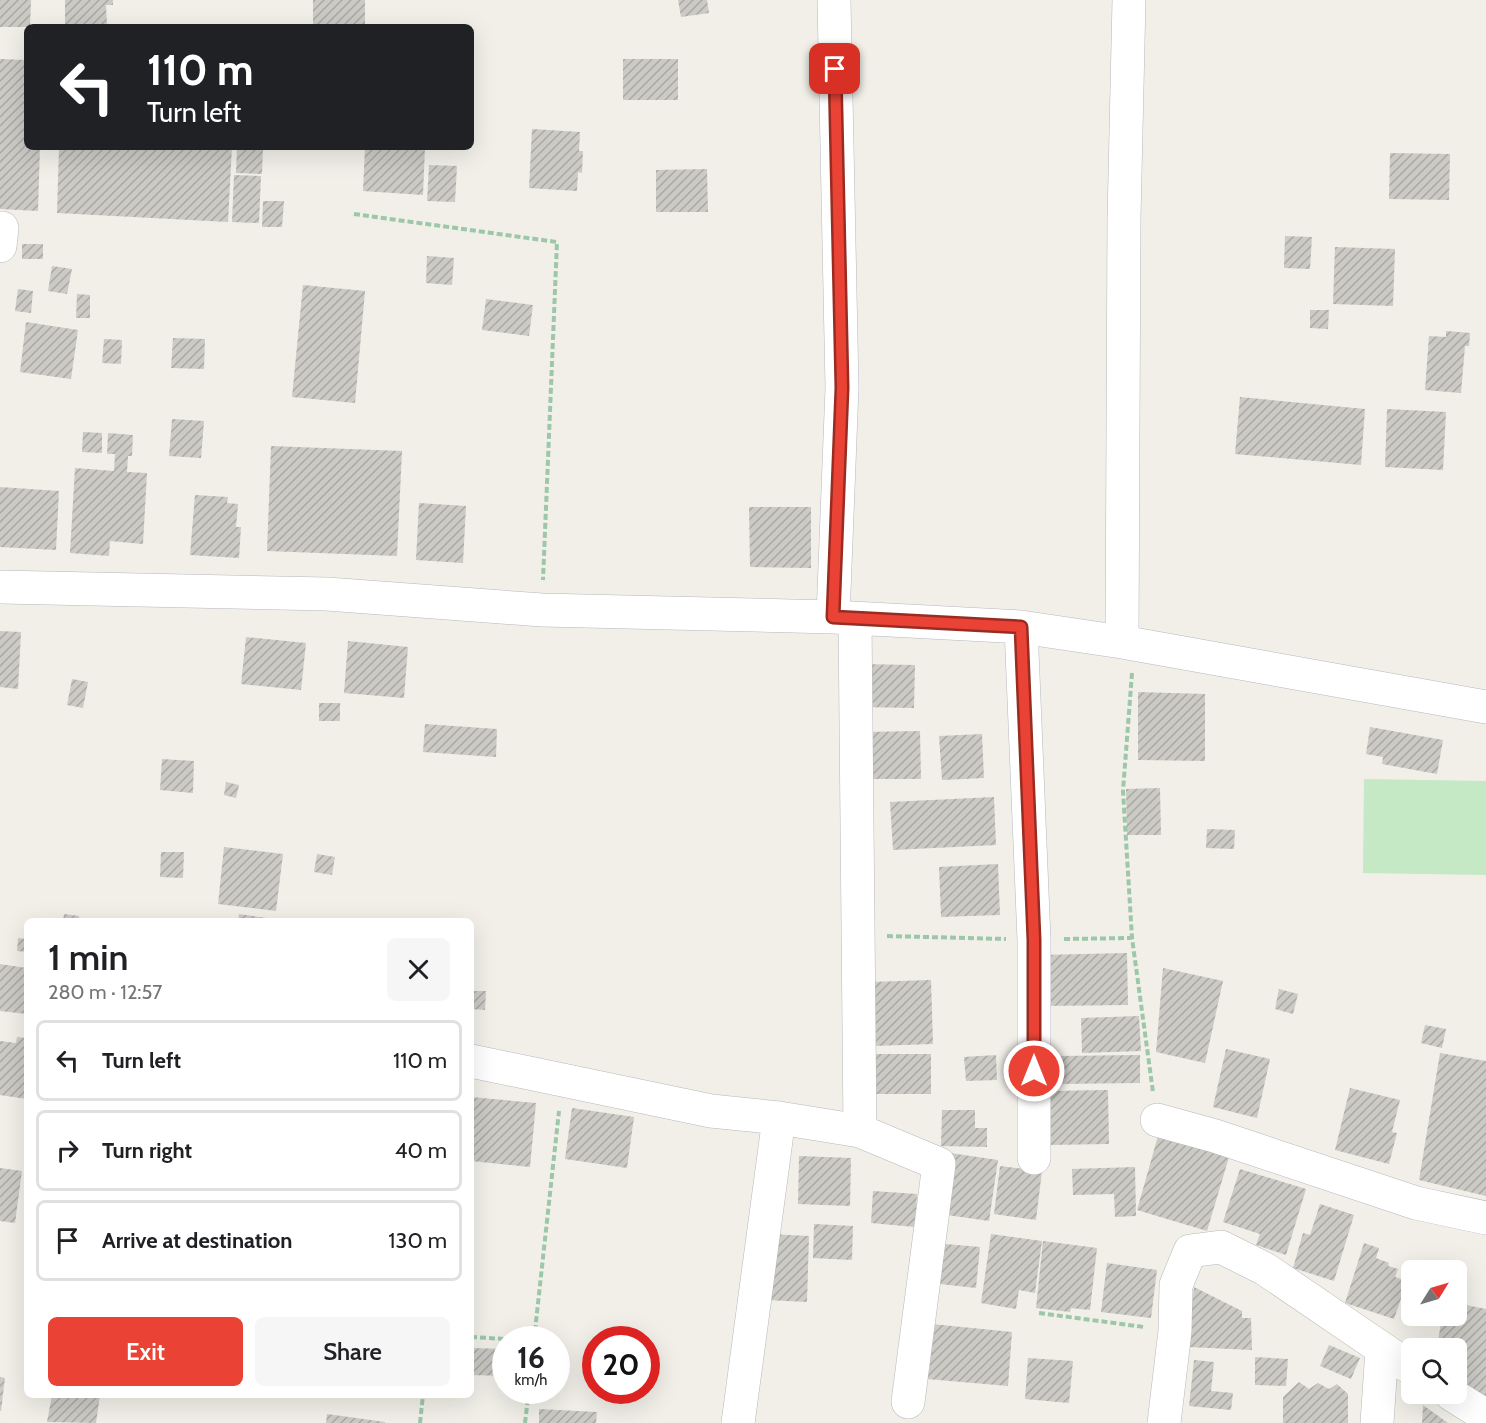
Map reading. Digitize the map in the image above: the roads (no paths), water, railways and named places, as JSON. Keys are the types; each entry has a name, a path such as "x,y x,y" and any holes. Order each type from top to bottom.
{"street":[{"path":"834,0 844,618 860,935 860,1131"},
{"path":"1128,643 1124,230 1129,0"},
{"path":"0,587 327,594 542,610 844,618 1021,627 1128,643 1486,707"},
{"path":"1021,627 1034,940 1034,1158"},
{"path":"474,1062 711,1111 779,1118 860,1131 939,1164 908,1401"},
{"path":"738,1423 779,1118"},
{"path":"1157,1120 1215,1136 1416,1203 1486,1218"},
{"path":"1164,1423 1175,1331 1176,1285 1191,1251 1221,1247 1265,1269 1401,1362"},
{"path":"1377,1423 1382,1350"},
{"path":"1467,1404 1486,1416"}]}
